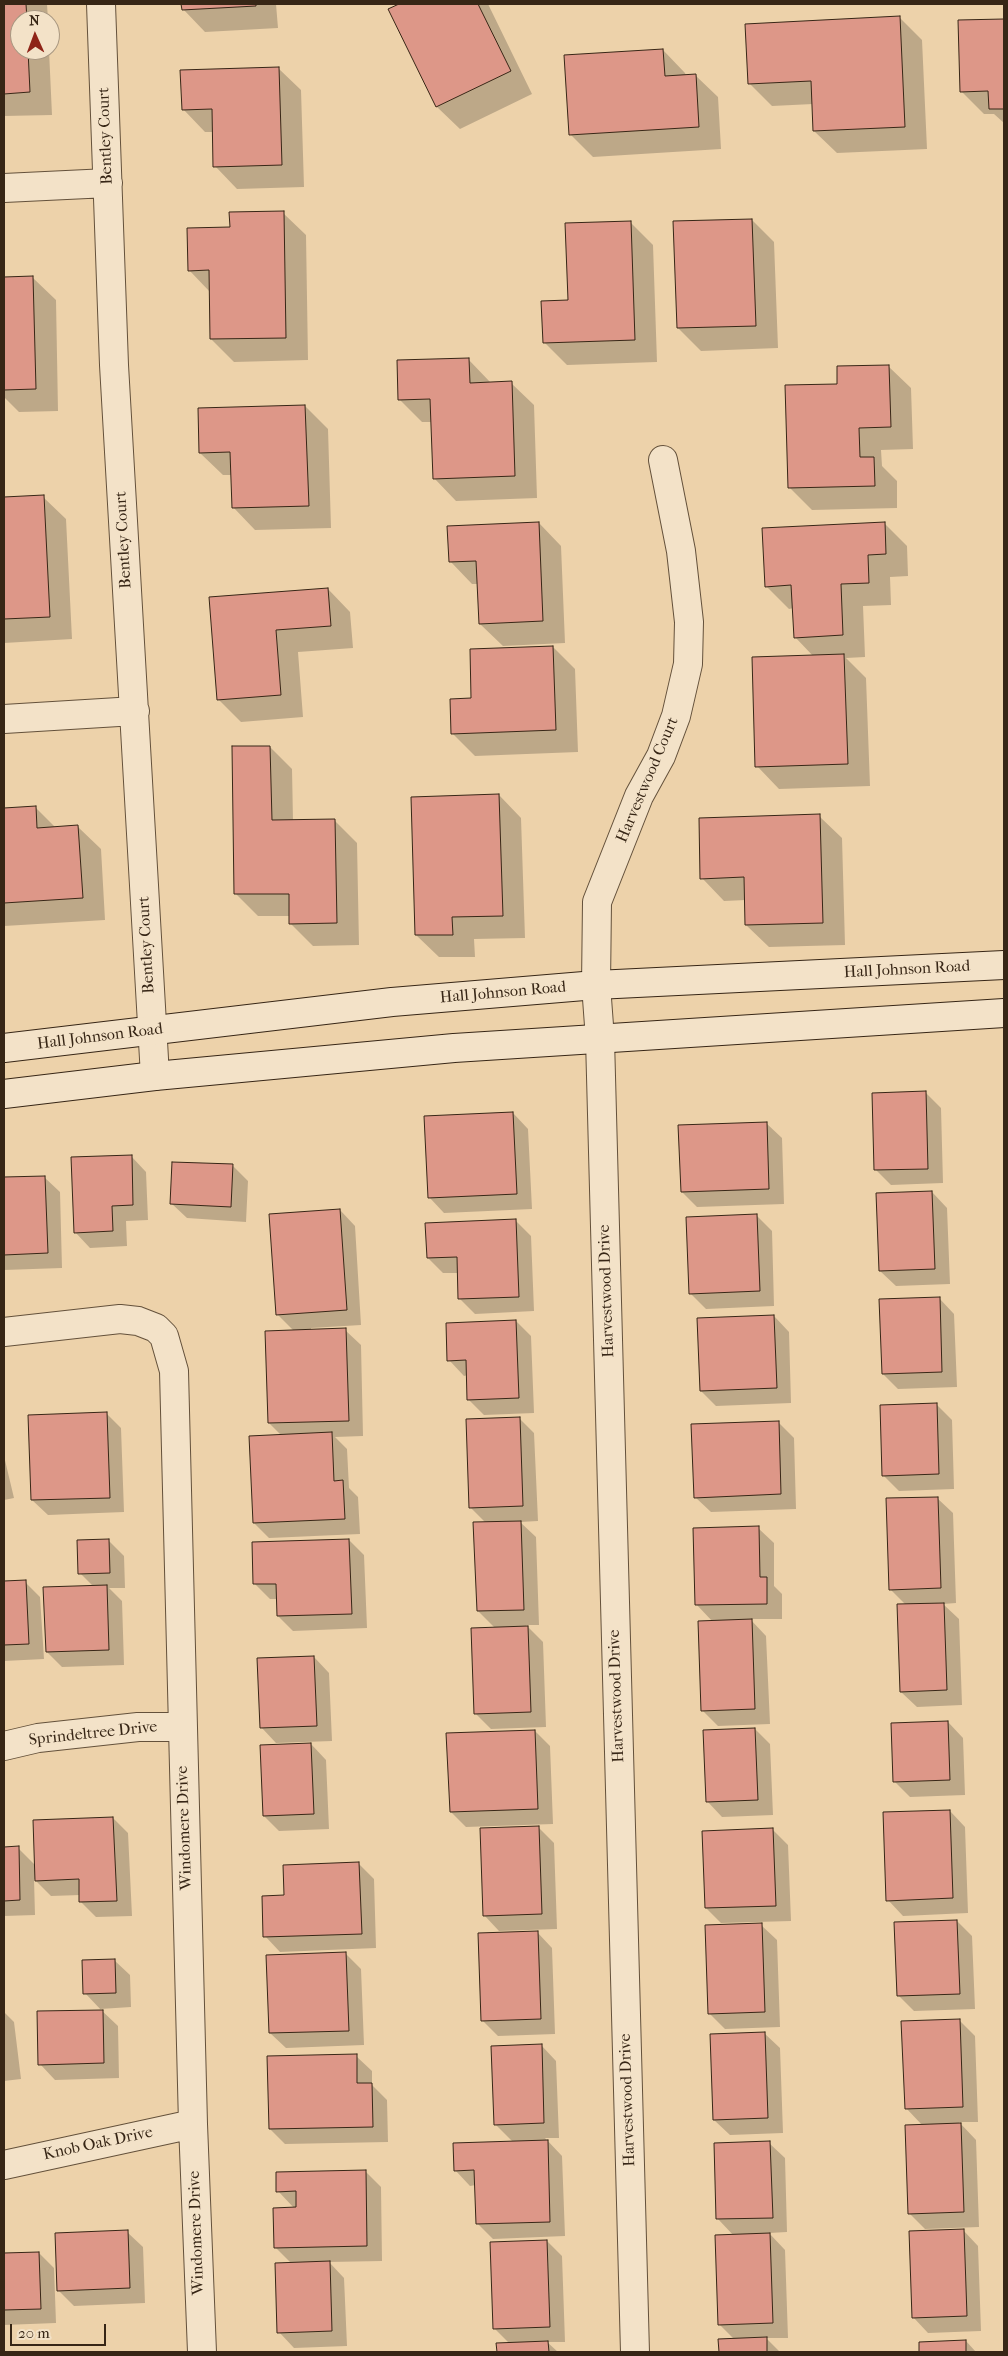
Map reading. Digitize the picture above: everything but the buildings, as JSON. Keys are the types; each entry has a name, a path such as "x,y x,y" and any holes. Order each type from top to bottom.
{"street":[{"name":"Bentley Court","path":"101,4 114,375 155,1076"},
{"path":"4,188 108,183"},
{"name":"Harvestwood Court","path":"600,1039 596,985 597,902 639,796 661,756 676,716 688,664 689,622 681,551 663,460"},
{"path":"4,719 135,711"},
{"name":"Hall Johnson Road","path":"4,1048 392,1002 596,985 1004,965"},
{"path":"4,1094 155,1076 454,1048 1004,1013"},
{"name":"Harvestwood Drive","path":"600,1039 635,2352"},
{"name":"Windomere Drive","path":"4,1332 120,1318 138,1321 156,1328 164,1336 174,1371 193,2124 202,2352"},
{"name":"Sprindeltree Drive","path":"4,1746 38,1738 138,1727 182,1727"},
{"name":"Knob Oak Drive","path":"4,2164 193,2124"}]}
